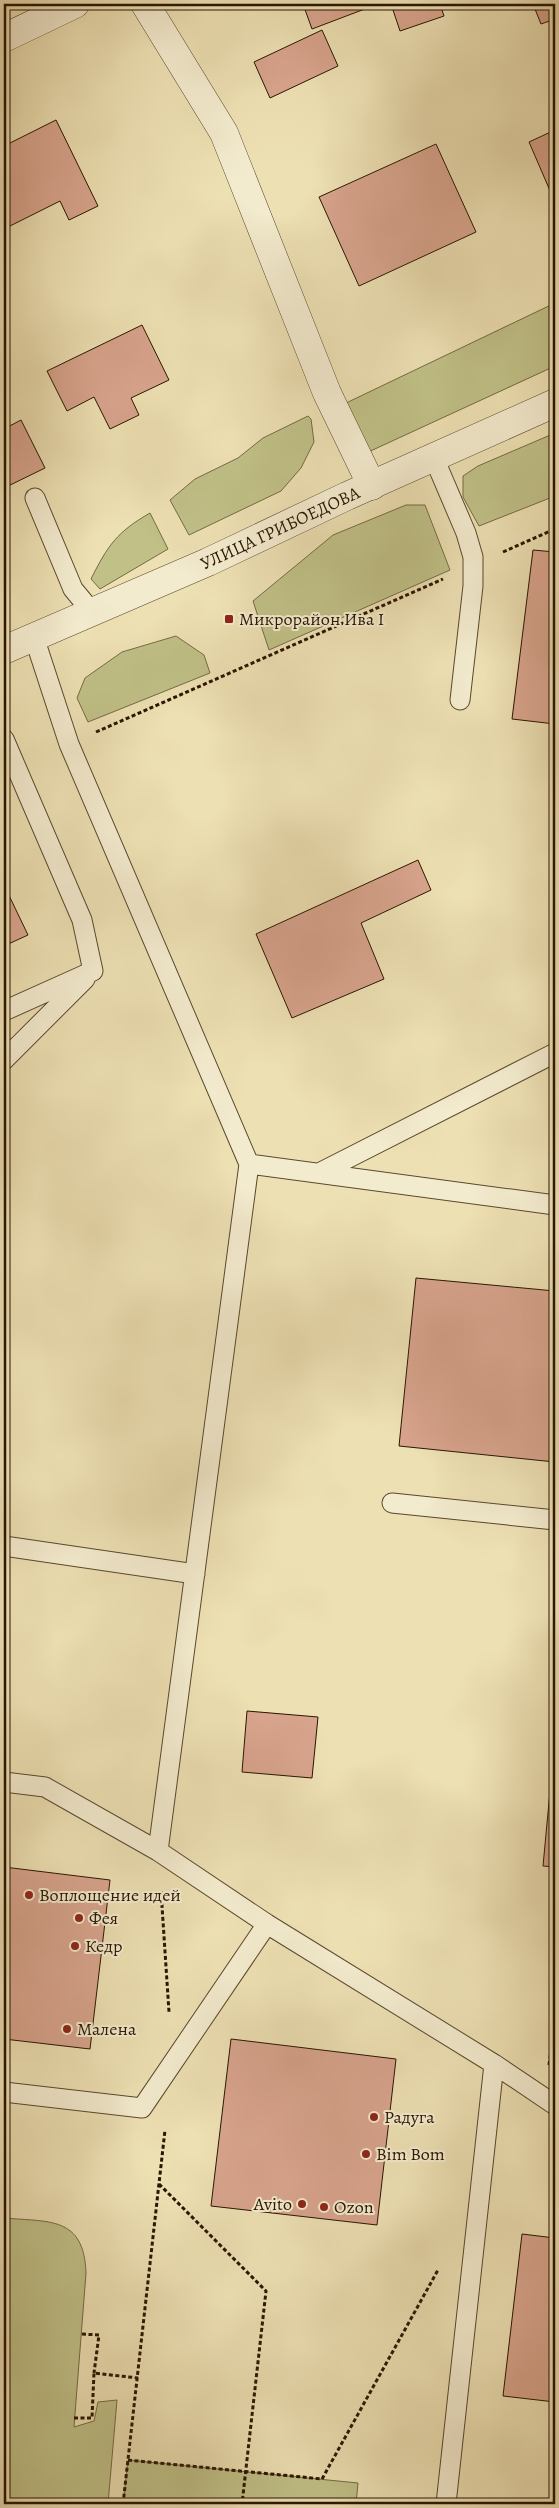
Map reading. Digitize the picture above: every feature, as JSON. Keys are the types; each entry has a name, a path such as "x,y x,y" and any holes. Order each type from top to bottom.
{"street":[{"path":"4,38 75,4"},
{"path":"145,4 224,133 327,393 372,486"},
{"name":"УЛИЦА ГРИБОЕДОВА","path":"4,650 208,562 555,403"}],"lane":[{"path":"434,458 466,534 473,565 460,700"},
{"path":"36,498 73,589 92,612"},
{"path":"34,637 68,744 248,1164 158,1851"},
{"path":"4,739 82,920 93,971"},
{"path":"4,1011 93,971"},
{"path":"4,1060 93,971"},
{"path":"319,1173 555,1053"},
{"path":"248,1164 555,1205"},
{"path":"392,1504 555,1520"},
{"path":"4,1546 194,1574"},
{"path":"4,1782 45,1787 158,1851 267,1924 494,2064 550,2102"},
{"path":"4,2092 142,2108 267,1924"},
{"path":"446,2504 494,2064"}],"path":[{"path":"68,744 555,529"},
{"path":"158,1851 173,2062"},
{"path":"550,2102 555,2021"},
{"path":"123,2504 166,2128"},
{"path":"159,2184 266,2291 242,2504"},
{"path":"128,2460 322,2479 441,2266"},
{"path":"74,2418 92,2418 94,2374 99,2335 82,2334"},
{"path":"94,2374 138,2378"}],"green space":[{"path":"555,303 555,366 364,454 344,404"},
{"path":"308,416 311,419 314,442 301,468 281,491 189,535 170,500 195,479 238,458 263,438"},
{"path":"555,433 555,496 479,526 463,497 463,476 478,466"},
{"path":"406,505 425,505 450,570 269,650 253,601 333,535"},
{"path":"150,513 168,549 100,589 91,579 108,548 121,533"},
{"path":"176,636 204,655 210,673 88,722 77,698 85,678 122,652"},
{"path":"4,2218 36,2220 61,2226 71,2232 79,2241 84,2254 86,2273 74,2427 94,2421 98,2402 117,2400 108,2504 4,2504"},
{"path":"128,2460 358,2483 356,2504 123,2504"}],"building":[{"path":"303,4 378,4 312,29"},
{"path":"391,4 440,4 444,16 400,31"},
{"path":"533,4 555,4 555,19 541,24"},
{"path":"322,30 338,66 270,98 254,62"},
{"path":"56,120 98,206 69,220 60,201 4,229 4,146"},
{"path":"555,130 555,199 554,200 529,142"},
{"path":"436,144 476,232 359,286 319,197"},
{"path":"142,325 169,380 131,398 139,415 110,429 94,397 67,411 47,371"},
{"path":"21,420 45,468 4,488 4,429"},
{"path":"533,550 555,552 555,724 512,719"},
{"path":"418,860 431,890 361,923 384,979 292,1018 256,934"},
{"path":"4,885 28,935 4,946"},
{"path":"416,1278 555,1291 555,1462 399,1446"},
{"path":"247,1711 318,1717 312,1778 242,1772"},
{"path":"555,1738 555,1867 543,1866"},
{"path":"4,1867 110,1880 90,2049 4,2039"},
{"path":"231,2039 396,2059 377,2225 211,2206"},
{"path":"522,2234 555,2238 555,2402 503,2396"}],"place":[{"name":"Микрорайон Ива I","path":"229,619"},
{"name":"Воплощение идей","path":"29,1895"},
{"name":"Фея","path":"79,1918"},
{"name":"Кедр","path":"75,1946"},
{"name":"Малена","path":"67,2029"},
{"name":"Радуга","path":"374,2117"},
{"name":"Bim Bom","path":"366,2154"},
{"name":"Avito","path":"302,2204"},
{"name":"Ozon","path":"324,2207"}]}
